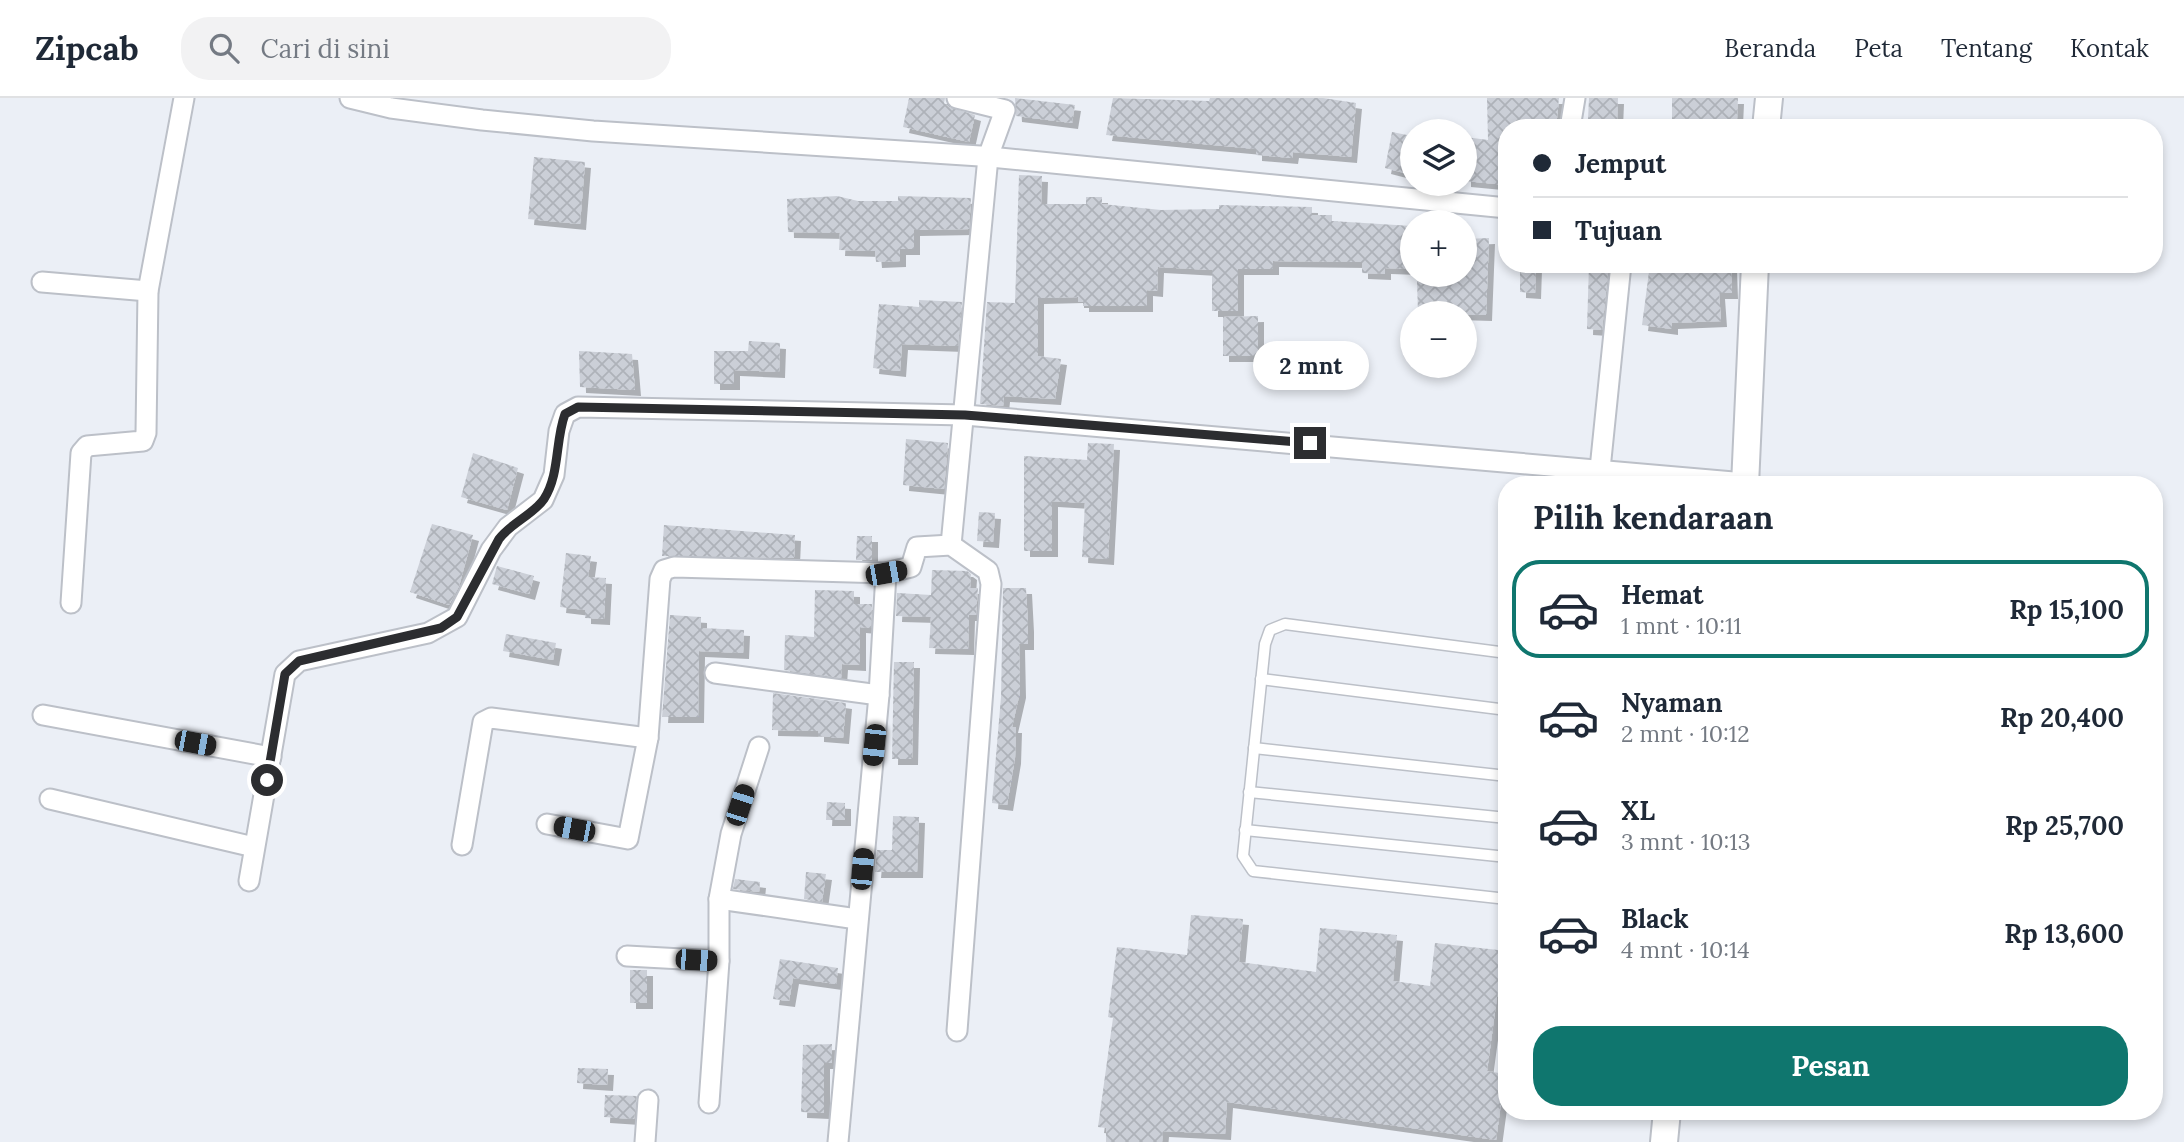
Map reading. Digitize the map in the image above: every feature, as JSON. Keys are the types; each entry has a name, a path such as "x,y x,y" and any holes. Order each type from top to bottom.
{"main road":[{"path":"1767,119 1769,98"},
{"path":"1745,476 1755,273"},
{"path":"1664,1142 1666,1120"}],"street":[{"path":"71,603 81,453 87,446 143,442 146,433 148,290 184,98"},
{"path":"350,98 391,108 579,130 988,157 1498,207"},
{"path":"951,545 988,157 1007,104 957,98"},
{"path":"1572,119 1575,98"},
{"path":"1600,469 1620,273"},
{"path":"42,282 148,290"},
{"path":"249,881 285,674 299,661 428,633 457,617 491,550 508,527 544,500 554,475 559,430 565,414 578,407 965,415 1668,476"},
{"path":"547,824 628,839 648,738 660,579 664,570 674,567 886,573 911,567 918,547 951,545 988,571 991,584 957,1031"},
{"path":"838,1142 879,695 886,573"},
{"path":"715,673 879,695"},
{"path":"43,715 271,757"},
{"path":"462,845 483,722 491,718 648,738"},
{"path":"709,1103 719,961 719,899 731,834 759,747"},
{"path":"50,799 254,847"},
{"path":"719,899 858,919"},
{"path":"627,956 719,961"},
{"path":"645,1142 648,1100"}],"lane":[{"path":"1498,652 1277,625 1270,630 1265,643 1243,856 1253,871 1498,898"},
{"path":"1261,679 1498,709"},
{"path":"1254,748 1498,775"},
{"path":"1249,792 1498,817"},
{"path":"1245,830 1498,856"}],"building":[{"path":"909,98 945,98 944,103 949,107 975,115 969,142 903,127"},
{"path":"1015,98 1075,105 1072,123 1016,116"},
{"path":"1113,98 1209,101 1210,98 1323,98 1356,103 1351,157 1293,152 1292,158 1256,155 1256,149 1106,135"},
{"path":"1487,98 1559,98 1557,119 1498,119 1498,184 1477,182 1477,139 1488,140"},
{"path":"1589,98 1618,98 1617,119 1588,119"},
{"path":"1672,98 1738,98 1737,119 1672,119"},
{"path":"1392,132 1400,134 1400,172 1385,168"},
{"path":"534,157 585,162 580,224 528,219"},
{"path":"1019,175 1042,176 1041,204 1086,204 1086,197 1102,197 1102,204 1161,210 1219,209 1219,205 1312,207 1312,215 1332,215 1332,221 1400,225 1400,269 1385,268 1385,274 1362,273 1362,262 1273,261 1273,269 1238,269 1238,311 1212,311 1212,270 1158,267 1157,291 1147,290 1147,306 1083,306 1083,302 1078,302 1078,297 1038,298 1038,356 1061,359 1055,399 1004,396 1003,406 980,404 987,302 1015,303"},
{"path":"837,196 858,201 898,201 898,196 971,198 969,229 914,230 914,249 900,249 900,261 876,262 875,251 839,250 840,233 788,232 787,199"},
{"path":"1477,238 1489,238 1486,315 1477,315 1477,301 1418,301 1417,287 1477,287"},
{"path":"1520,273 1536,273 1535,293 1520,292"},
{"path":"1589,273 1608,273 1602,330 1587,329"},
{"path":"1649,273 1731,273 1732,293 1719,293 1721,321 1672,323 1672,329 1642,325"},
{"path":"919,300 962,302 958,346 902,344 900,371 873,368 879,304 919,307"},
{"path":"1258,316 1258,356 1223,356 1223,317"},
{"path":"749,341 780,343 779,372 734,370 734,384 714,384 714,351 748,351"},
{"path":"579,351 632,354 635,390 580,387"},
{"path":"906,439 948,443 944,489 903,485"},
{"path":"1088,443 1114,444 1108,559 1082,557 1085,503 1052,501 1052,551 1024,551 1024,456 1087,460"},
{"path":"473,453 518,468 507,510 461,497"},
{"path":"979,512 995,513 993,542 977,541"},
{"path":"432,524 473,535 459,586 449,605 410,592"},
{"path":"664,525 795,535 794,558 662,556"},
{"path":"857,536 872,536 872,560 856,560"},
{"path":"566,553 591,556 588,577 606,578 604,619 585,618 585,610 560,607"},
{"path":"497,566 534,576 529,594 492,584"},
{"path":"932,570 967,571 971,574 970,588 978,588 976,615 969,615 968,649 929,648 931,617 896,616 897,593 931,595"},
{"path":"1003,588 1026,588 1028,626 1028,644 1019,644 1020,692 1012,727 1016,727 1015,758 1007,805 992,803 1001,697"},
{"path":"815,590 854,591 854,604 872,604 871,628 860,627 860,665 842,664 841,678 784,670 785,635 814,637"},
{"path":"670,615 701,617 701,628 744,630 743,653 699,651 698,717 662,717"},
{"path":"506,634 556,643 553,660 503,651"},
{"path":"894,662 914,662 912,759 892,759"},
{"path":"773,693 846,703 843,738 818,736 818,731 772,730"},
{"path":"827,802 845,803 845,820 826,820"},
{"path":"893,816 919,817 917,872 875,872 877,850 892,850"},
{"path":"806,872 826,874 822,902 804,899"},
{"path":"735,879 760,882 759,892 733,889"},
{"path":"1191,915 1243,919 1239,962 1316,972 1320,928 1397,935 1393,981 1430,986 1435,943 1498,950 1498,990 1487,1071 1498,1073 1499,1120 1496,1140 1227,1102 1225,1134 1163,1131 1162,1142 1106,1142 1106,1128 1098,1127 1113,1018 1108,1017 1117,947 1187,955"},
{"path":"780,959 838,968 836,984 793,978 789,1001 773,999"},
{"path":"630,970 647,970 647,1003 630,1003"},
{"path":"832,1044 832,1063 824,1063 824,1113 801,1112 803,1045"},
{"path":"578,1068 608,1069 607,1085 577,1083"},
{"path":"605,1095 637,1096 634,1119 604,1117"}],"route":[{"path":"267,780 285,674 299,661 428,633 457,617 499,539 508,527 544,500 554,475 559,430 565,414 578,407 965,415 1310,443"}]}
